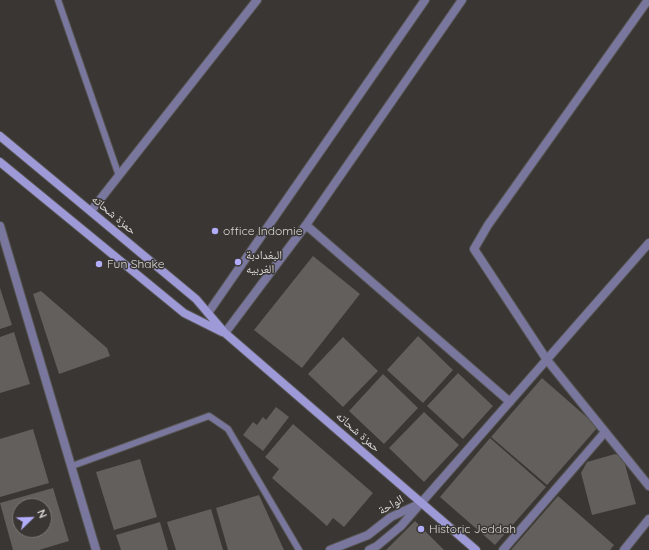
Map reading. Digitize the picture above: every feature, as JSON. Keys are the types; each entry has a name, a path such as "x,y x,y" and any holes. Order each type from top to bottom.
{"main road":[{"name":"حمزة شحاته","path":"0,136 196,299 225,333 476,550"},
{"name":"حمزة شحاته","path":"0,162 184,313 225,333"}],"street":[{"path":"91,211 257,0"},
{"path":"208,313 425,0"},
{"path":"225,333 306,225 462,0"},
{"path":"648,0 488,224 474,249 547,360 649,486"},
{"path":"306,225 510,402"},
{"path":"0,226 96,550"},
{"path":"421,503 649,243"},
{"path":"503,550 605,432"},
{"name":"الواحة","path":"330,550 368,535 391,517 421,503"},
{"name":"الواحة","path":"368,550 377,546 401,526 421,503"},
{"path":"624,550 649,519"}],"lane":[{"path":"58,0 119,176"},
{"path":"72,466 209,416 228,428 299,550"}],"building":[{"path":"313,256 360,294 302,368 254,330"},
{"path":"0,288 12,325 0,329"},
{"path":"41,291 107,348 110,356 59,374 33,294"},
{"path":"14,332 30,384 0,393 0,337"},
{"path":"418,336 453,370 423,403 387,370"},
{"path":"343,337 378,371 343,407 308,374"},
{"path":"458,373 493,406 463,439 427,406"},
{"path":"383,374 418,408 384,444 349,411"},
{"path":"542,378 598,427 547,485 491,437"},
{"path":"276,407 289,417 263,451 243,435 253,422 257,425 263,417 266,420"},
{"path":"424,412 459,445 424,482 389,448"},
{"path":"293,424 373,493 344,527 333,518 327,526 272,478 279,469 265,457"},
{"path":"33,429 49,483 0,497 0,439"},
{"path":"490,438 546,487 495,545 440,497"},
{"path":"615,454 623,457 636,504 592,515 581,473 587,462"},
{"path":"140,459 157,517 114,530 96,472"},
{"path":"53,488 69,541 39,550 13,550 0,503 12,500 12,538 52,538 52,498 18,498"},
{"path":"259,495 284,550 228,550 216,508"},
{"path":"558,496 614,545 610,550 511,550"},
{"path":"211,509 223,550 176,550 167,522"},
{"path":"415,521 444,550 386,550"},
{"path":"160,522 168,550 121,550 116,535"}],"place":[{"name":"office Indomie","path":"215,231"},
{"name":"البغدادبة الغربيه","path":"238,262"},
{"name":"Fun Shake","path":"99,264"},
{"name":"Historic Jeddah","path":"421,529"}]}
